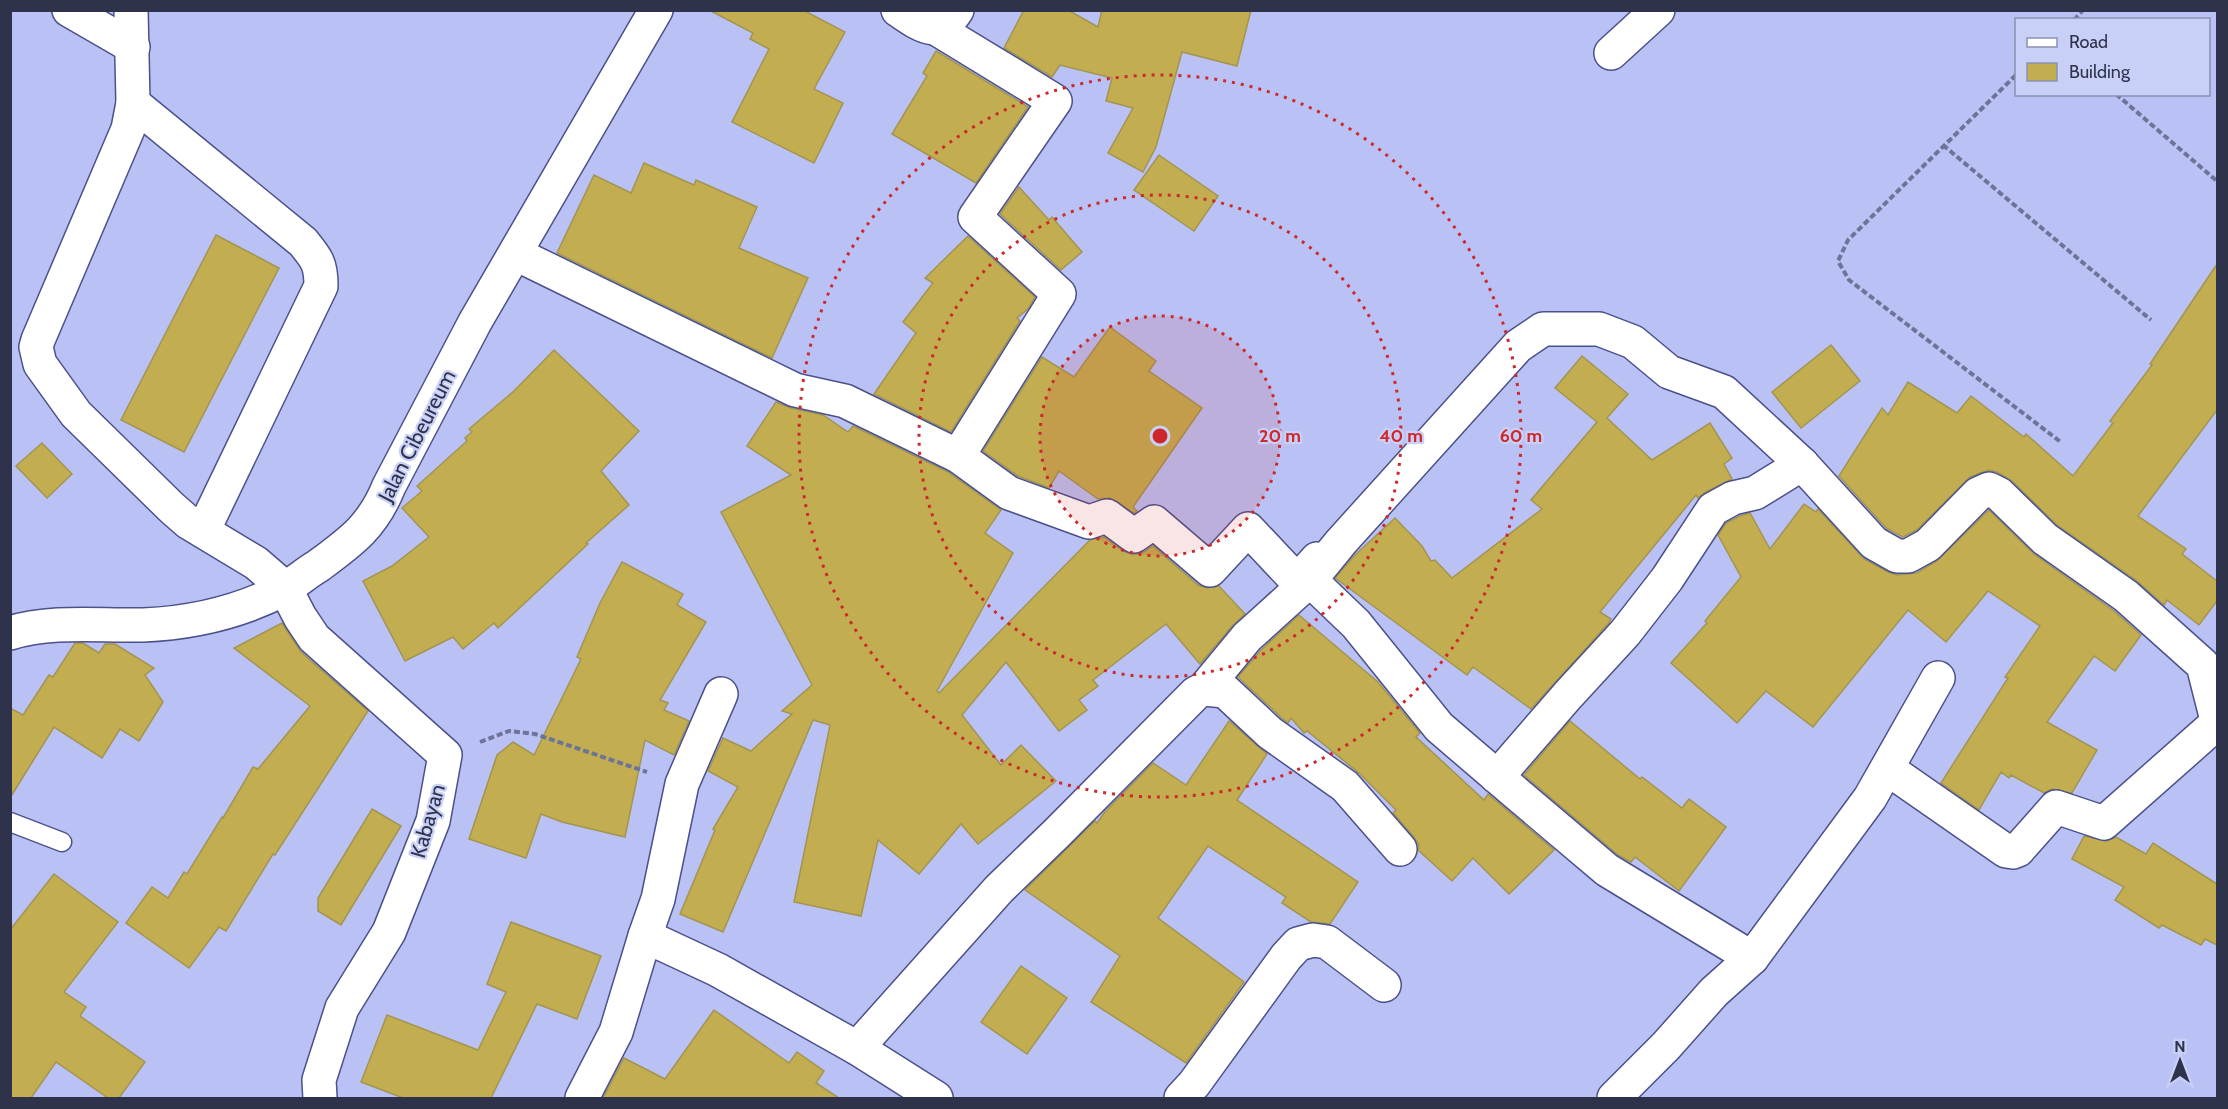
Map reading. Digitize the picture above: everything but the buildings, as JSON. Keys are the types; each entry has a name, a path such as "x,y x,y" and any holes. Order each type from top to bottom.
{"street":[{"path":"69,10 133,47"},
{"path":"131,10 133,103 128,129 38,340 38,356 44,369 76,414 172,508 203,531 256,563 285,588"},
{"name":"Jalan Cibeureum","path":"10,633 42,626 143,625 190,621 249,605 285,588 347,545 380,508 389,486 475,322 656,10"},
{"path":"898,10 922,27 947,20 1054,101 975,217 1059,294 958,456"},
{"path":"1611,53 1658,10"},
{"path":"133,103 303,242 319,261 321,272 321,286 203,531"},
{"path":"516,254 795,390 845,401 958,456 1009,493 1089,522 1107,516 1134,536 1154,522 1210,570 1248,529 1297,581 1349,523 1403,473"},
{"path":"857,1048 999,889 1196,693 1204,689 1247,637 1310,580 1518,346 1543,329 1599,329 1620,336 1633,342 1668,372 1724,392 1802,464 1874,543 1897,556 1908,556 1928,546 1978,494 1989,489 2000,494 2045,539 2210,658 2217,724 2104,823 2056,807 2018,850 2013,852 2006,850 1888,769"},
{"path":"1497,777 1625,633 1666,579 1713,509 1733,498 1755,493 1802,464"},
{"path":"1310,580 1356,624 1439,727 1497,777 1607,870 1752,958"},
{"name":"Kabayan","path":"285,588 314,638 445,755 433,821 389,932 342,1008 319,1080 320,1098"},
{"path":"1614,1098 1666,1046 1714,992 1752,958 1870,798 1938,678"},
{"path":"1204,689 1225,691 1270,733 1345,786 1400,849"},
{"path":"582,1098 616,1032 658,899 682,784 721,694"},
{"path":"645,936 718,970 857,1048 936,1098"},
{"path":"1181,1098 1194,1084 1286,957 1298,944 1313,940 1327,942 1383,985"}],"lane":[{"path":"10,822 62,842"}],"path":[{"path":"2015,76 1848,240 1838,261 1849,280 2062,443"},
{"path":"2118,96 2217,182"},
{"path":"1943,145 2151,320"},
{"path":"445,755 509,731 535,734 682,784"}]}
